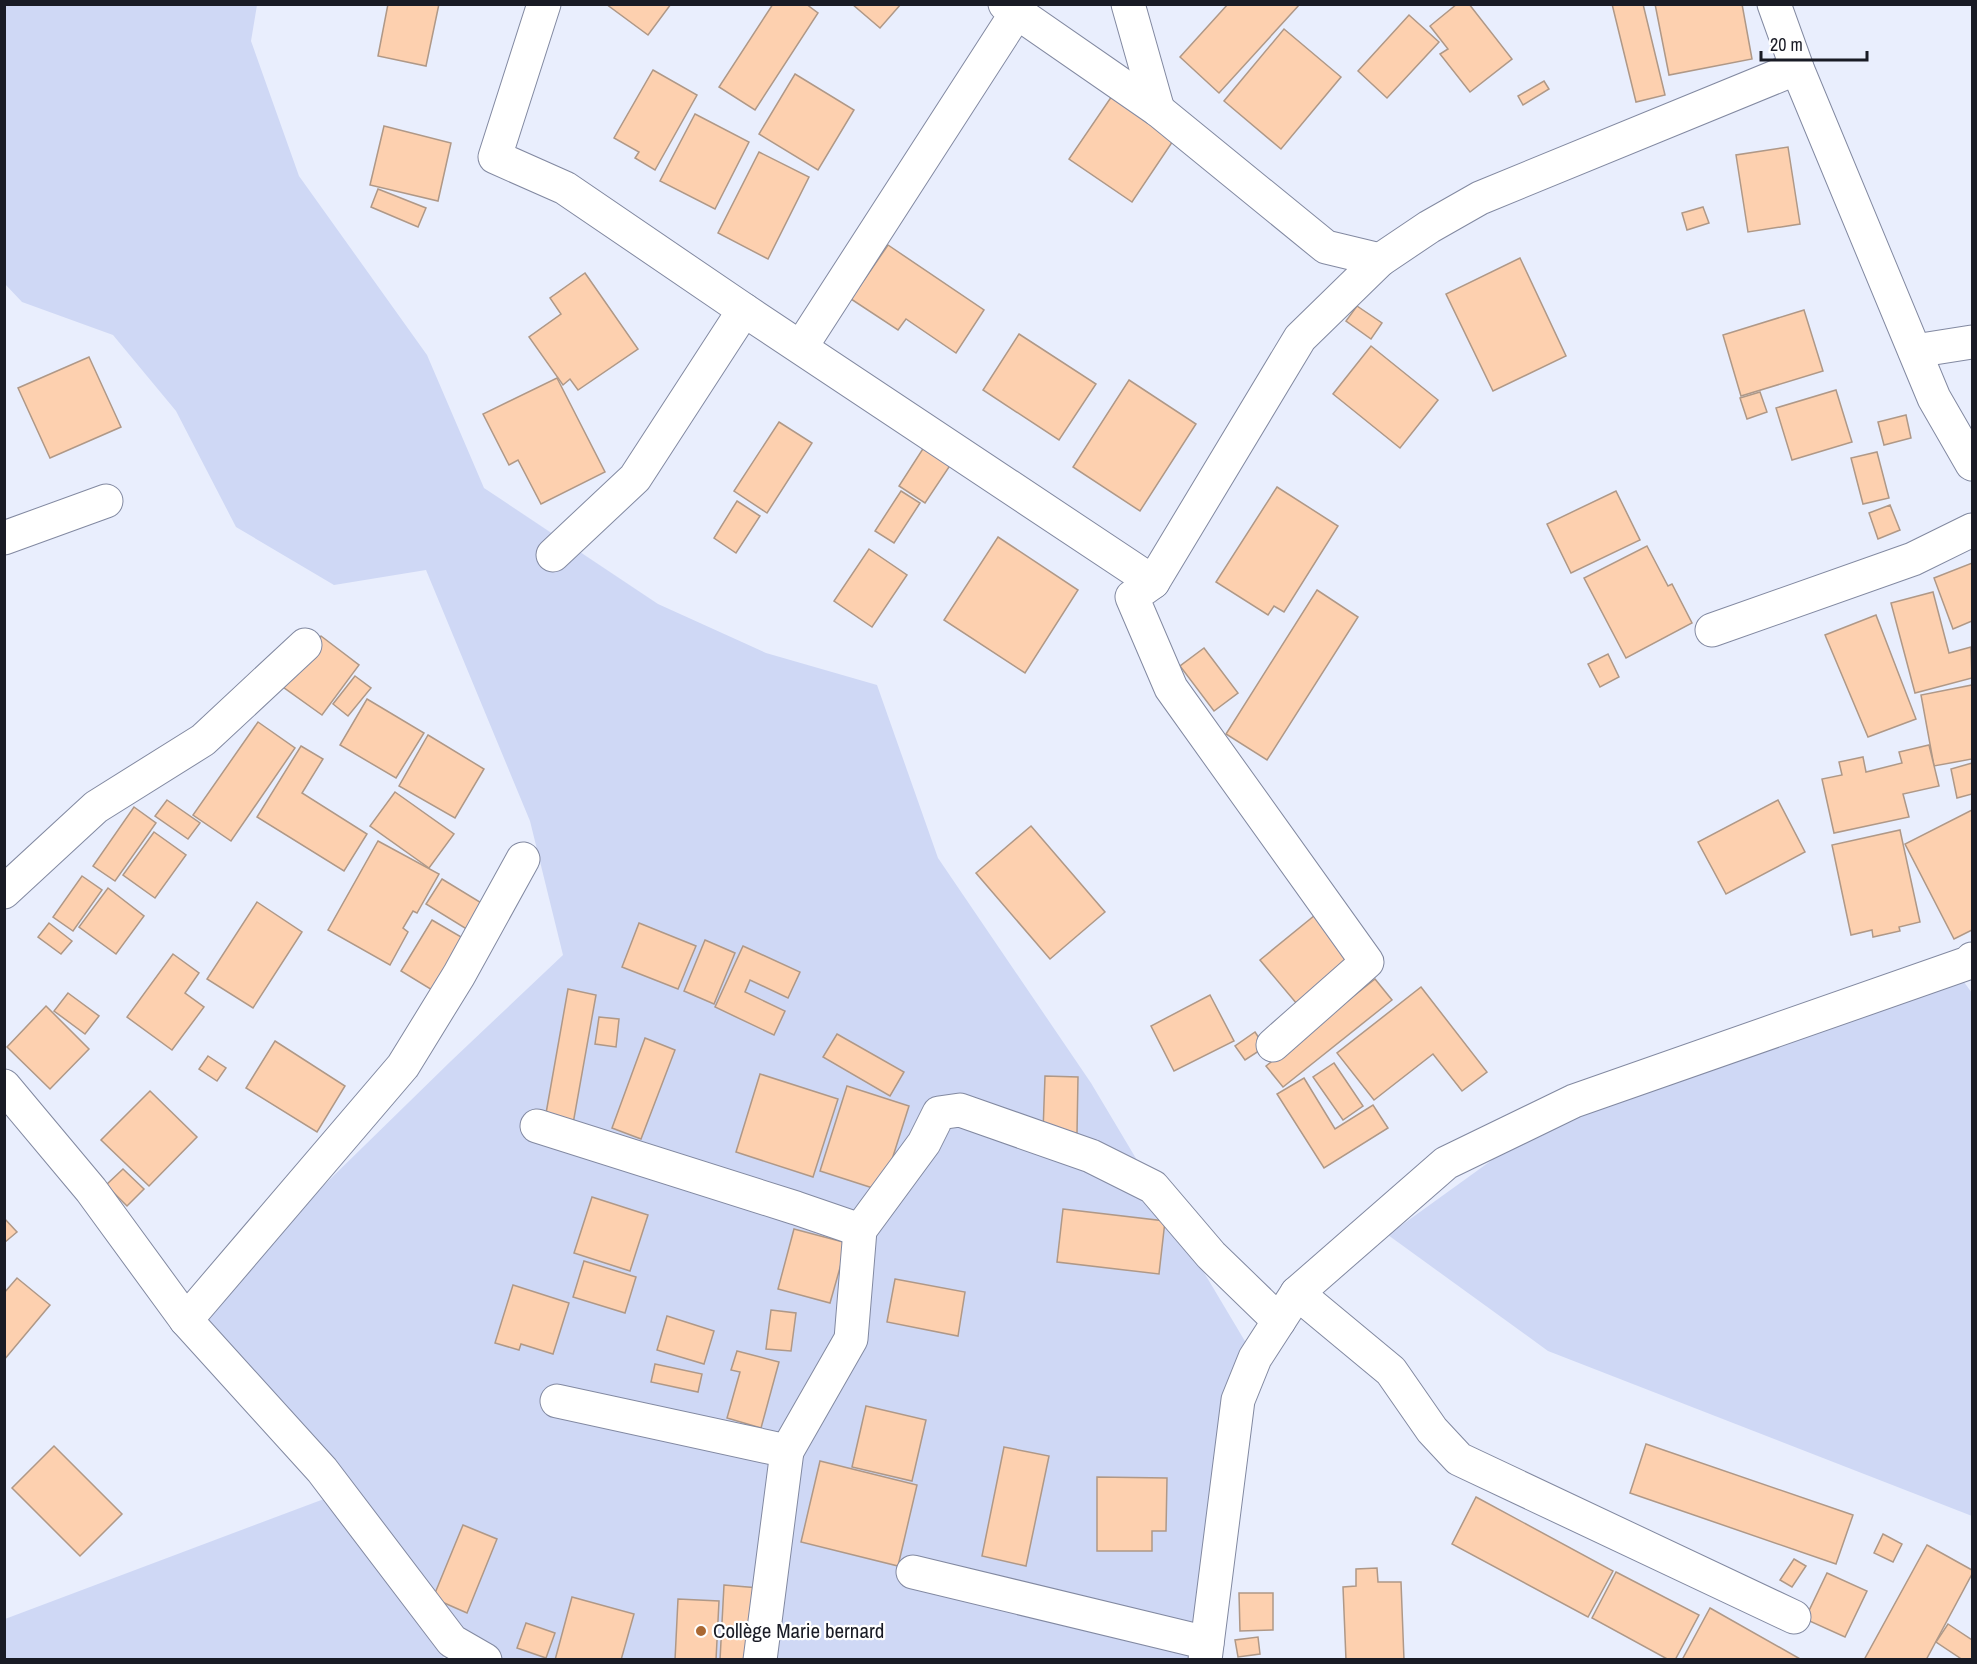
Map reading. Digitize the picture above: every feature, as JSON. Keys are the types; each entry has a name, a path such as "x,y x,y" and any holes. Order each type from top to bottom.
{"street":[{"path":"544,4 495,156 565,188 1153,582"},
{"path":"1128,4 1158,110"},
{"path":"1774,4 1797,69 1934,398 1972,464"},
{"path":"801,347 1011,8 1158,110 1326,247 1380,260"},
{"path":"1273,1045 1367,962 1171,688 1132,597 1153,582 1300,338 1380,260 1429,227 1480,198 1797,69"},
{"path":"553,555 635,478 744,310"},
{"path":"1915,351 1972,342"},
{"path":"4,538 106,501"},
{"path":"1712,630 1913,559 1972,530"},
{"path":"4,892 96,807 203,740 305,645"},
{"path":"186,1320 403,1066 459,975 523,860"},
{"path":"913,1572 1206,1651 1238,1400 1255,1358 1297,1293 1446,1163 1574,1101 1971,964"},
{"path":"4,1086 91,1190 186,1320 322,1470 443,1650 485,1659"},
{"path":"760,1659 787,1451 851,1339 860,1230 924,1143 939,1113 960,1110 1091,1156 1153,1188 1211,1255 1279,1321"},
{"path":"537,1126 860,1230"},
{"path":"1297,1293 1391,1371 1432,1430 1459,1459 1794,1617"},
{"path":"557,1401 787,1451"}],"shaded area":[{"path":"5,5 257,5 251,41 299,176 427,355 484,488 658,604 766,653 877,685 938,858 1091,1083 1255,1358 1207,1659 485,1660 452,1641 442,1660 5,1659 5,1619 340,1493 186,1320 563,955 530,821 426,570 334,585 236,527 176,411 113,335 22,302 5,284"},
{"path":"1961,978 1972,993 1972,1516 1548,1351 1388,1235 1574,1101"}],"building":[{"path":"388,4 439,4 426,66 378,56"},
{"path":"606,4 671,4 648,35"},
{"path":"773,4 806,4 818,13 755,110 719,87"},
{"path":"852,4 901,4 880,28"},
{"path":"1228,4 1300,4 1219,93 1180,57"},
{"path":"1457,4 1469,4 1512,59 1470,92 1440,54 1448,49 1430,26"},
{"path":"1612,4 1643,4 1665,95 1636,102"},
{"path":"1655,4 1742,4 1752,59 1669,75"},
{"path":"1409,15 1439,42 1387,98 1358,71"},
{"path":"1284,29 1341,77 1281,149 1224,101"},
{"path":"653,70 697,95 655,170 635,158 639,152 614,138"},
{"path":"795,74 854,110 818,170 759,134"},
{"path":"1544,81 1549,89 1523,105 1518,96"},
{"path":"1116,90 1179,132 1132,202 1069,159"},
{"path":"695,114 749,142 715,209 660,181"},
{"path":"384,126 451,143 438,201 370,185"},
{"path":"1788,147 1800,224 1748,232 1736,155"},
{"path":"759,152 809,177 768,259 718,233"},
{"path":"378,189 426,208 418,227 371,207"},
{"path":"1703,207 1709,223 1687,230 1682,213"},
{"path":"888,245 984,310 956,353 906,319 898,330 851,299"},
{"path":"1520,258 1566,356 1493,391 1446,294"},
{"path":"585,273 638,349 578,390 570,379 563,385 529,337 561,314 550,298"},
{"path":"1357,306 1382,323 1371,339 1346,321"},
{"path":"1804,310 1823,371 1741,396 1723,335"},
{"path":"1019,334 1096,384 1059,440 983,390"},
{"path":"1371,346 1438,400 1400,448 1333,394"},
{"path":"89,357 121,427 50,458 18,388"},
{"path":"557,378 605,472 541,504 518,460 509,465 483,414"},
{"path":"1129,380 1196,424 1140,511 1073,467"},
{"path":"1836,390 1852,442 1792,460 1776,408"},
{"path":"1760,392 1767,412 1747,419 1740,398"},
{"path":"1906,415 1911,438 1884,445 1878,422"},
{"path":"779,422 812,443 767,513 734,491"},
{"path":"926,444 953,461 925,503 899,486"},
{"path":"1877,452 1889,498 1863,504 1851,458"},
{"path":"1277,487 1338,526 1284,612 1274,606 1268,615 1216,582"},
{"path":"901,491 920,503 894,543 875,531"},
{"path":"1616,491 1640,540 1571,573 1547,524"},
{"path":"737,501 760,516 736,553 714,538"},
{"path":"1890,505 1900,530 1878,539 1869,513"},
{"path":"998,537 1078,590 1025,673 944,620"},
{"path":"1647,546 1668,586 1672,584 1692,623 1626,658 1584,578"},
{"path":"869,549 907,575 872,627 834,601"},
{"path":"1972,563 1972,621 1953,629 1934,578"},
{"path":"1317,590 1358,617 1267,760 1226,734"},
{"path":"1933,592 1949,653 1971,647 1972,678 1915,693 1891,603"},
{"path":"1876,615 1916,719 1868,737 1825,635"},
{"path":"321,636 359,665 322,715 283,687"},
{"path":"1204,648 1238,693 1214,711 1180,666"},
{"path":"1608,654 1619,677 1600,687 1588,664"},
{"path":"355,676 371,688 348,716 333,704"},
{"path":"1972,685 1972,759 1934,766 1921,695"},
{"path":"367,699 424,733 396,778 340,745"},
{"path":"258,722 295,748 231,841 193,815"},
{"path":"428,735 484,769 455,818 399,786"},
{"path":"1929,745 1939,786 1903,794 1909,817 1834,833 1822,779 1842,775 1839,762 1863,757 1866,772 1902,763 1899,752"},
{"path":"301,746 323,759 302,793 367,834 344,871 257,817"},
{"path":"1972,763 1972,794 1957,798 1951,769"},
{"path":"395,792 454,834 429,868 370,826"},
{"path":"167,800 200,823 188,839 155,816"},
{"path":"1778,800 1805,852 1726,894 1698,842"},
{"path":"134,807 156,823 115,881 93,866"},
{"path":"1972,810 1972,930 1954,939 1905,844"},
{"path":"1031,826 1105,912 1050,959 976,873"},
{"path":"1900,830 1920,922 1899,927 1900,931 1873,937 1872,930 1851,935 1832,845"},
{"path":"154,832 186,855 155,898 123,875"},
{"path":"378,841 439,874 417,913 413,911 403,928 408,932 390,965 328,930"},
{"path":"82,876 102,890 73,931 53,917"},
{"path":"442,879 488,907 473,933 426,904"},
{"path":"108,888 144,916 116,954 79,927"},
{"path":"257,902 302,932 253,1008 207,979"},
{"path":"1320,911 1356,956 1297,1004 1260,960"},
{"path":"432,920 468,941 437,993 401,971"},
{"path":"49,923 72,941 61,954 38,937"},
{"path":"639,923 696,946 678,989 622,967"},
{"path":"705,940 735,953 714,1004 684,991"},
{"path":"743,946 800,972 788,998 750,980 745,992 785,1011 774,1035 715,1007"},
{"path":"173,954 199,973 185,993 204,1007 172,1050 127,1017"},
{"path":"1375,979 1392,1000 1283,1087 1266,1066"},
{"path":"1421,987 1487,1072 1462,1091 1433,1054 1374,1100 1337,1053"},
{"path":"568,989 596,995 573,1124 545,1119"},
{"path":"68,993 99,1016 85,1034 54,1011"},
{"path":"1210,995 1234,1041 1174,1071 1151,1026"},
{"path":"46,1006 89,1049 50,1089 7,1047"},
{"path":"599,1017 619,1019 616,1047 595,1044"},
{"path":"1255,1032 1265,1047 1245,1060 1235,1046"},
{"path":"837,1034 904,1072 890,1096 823,1057"},
{"path":"645,1038 675,1050 641,1139 612,1128"},
{"path":"275,1041 345,1086 317,1132 246,1088"},
{"path":"208,1056 226,1068 217,1081 199,1069"},
{"path":"1334,1063 1363,1106 1343,1120 1313,1077"},
{"path":"760,1074 838,1099 813,1177 736,1152"},
{"path":"1045,1076 1078,1077 1077,1133 1043,1132"},
{"path":"1304,1078 1335,1129 1373,1105 1388,1128 1324,1168 1277,1094"},
{"path":"847,1086 909,1106 882,1191 820,1171"},
{"path":"150,1091 197,1137 149,1186 101,1140"},
{"path":"123,1169 144,1189 127,1206 106,1185"},
{"path":"592,1197 648,1215 630,1271 574,1253"},
{"path":"1063,1209 1165,1221 1159,1274 1057,1262"},
{"path":"4,1218 17,1232 4,1243"},
{"path":"794,1229 847,1243 830,1303 778,1289"},
{"path":"584,1261 636,1277 625,1313 573,1297"},
{"path":"17,1278 50,1305 4,1360 4,1293"},
{"path":"895,1279 965,1292 958,1336 887,1322"},
{"path":"513,1285 569,1303 553,1354 521,1344 519,1350 495,1343"},
{"path":"771,1310 796,1313 791,1351 766,1349"},
{"path":"667,1316 714,1331 704,1364 657,1350"},
{"path":"737,1351 779,1362 761,1428 727,1418 740,1372 731,1370"},
{"path":"655,1364 702,1374 698,1392 651,1382"},
{"path":"866,1406 926,1420 912,1481 852,1467"},
{"path":"1646,1444 1853,1515 1836,1564 1630,1493"},
{"path":"54,1446 122,1514 80,1556 12,1488"},
{"path":"1004,1447 1049,1456 1026,1566 982,1556"},
{"path":"820,1461 917,1485 898,1566 801,1542"},
{"path":"1097,1477 1167,1478 1166,1531 1152,1531 1152,1551 1097,1551"},
{"path":"1476,1497 1613,1571 1588,1617 1452,1544"},
{"path":"463,1525 497,1539 467,1613 433,1598"},
{"path":"1883,1534 1902,1544 1893,1562 1874,1553"},
{"path":"1927,1545 1972,1570 1972,1574 1926,1660 1864,1660"},
{"path":"1794,1559 1806,1566 1792,1587 1780,1580"},
{"path":"1377,1568 1378,1582 1401,1582 1404,1660 1346,1660 1343,1587 1356,1586 1356,1569"},
{"path":"1616,1572 1699,1615 1675,1660 1669,1660 1592,1618"},
{"path":"1827,1573 1867,1591 1845,1637 1805,1619"},
{"path":"724,1585 759,1588 755,1660 720,1660"},
{"path":"1239,1593 1273,1593 1273,1630 1240,1631"},
{"path":"572,1597 634,1614 621,1660 555,1660"},
{"path":"678,1599 719,1601 716,1660 675,1660"},
{"path":"1710,1608 1802,1660 1682,1660"},
{"path":"526,1623 555,1633 546,1658 517,1648"},
{"path":"1948,1624 1972,1640 1972,1660 1963,1660 1936,1642"},
{"path":"1258,1637 1260,1654 1238,1657 1235,1640"}],"place":[{"name":"Collège Marie bernard","path":"701,1631"}]}
